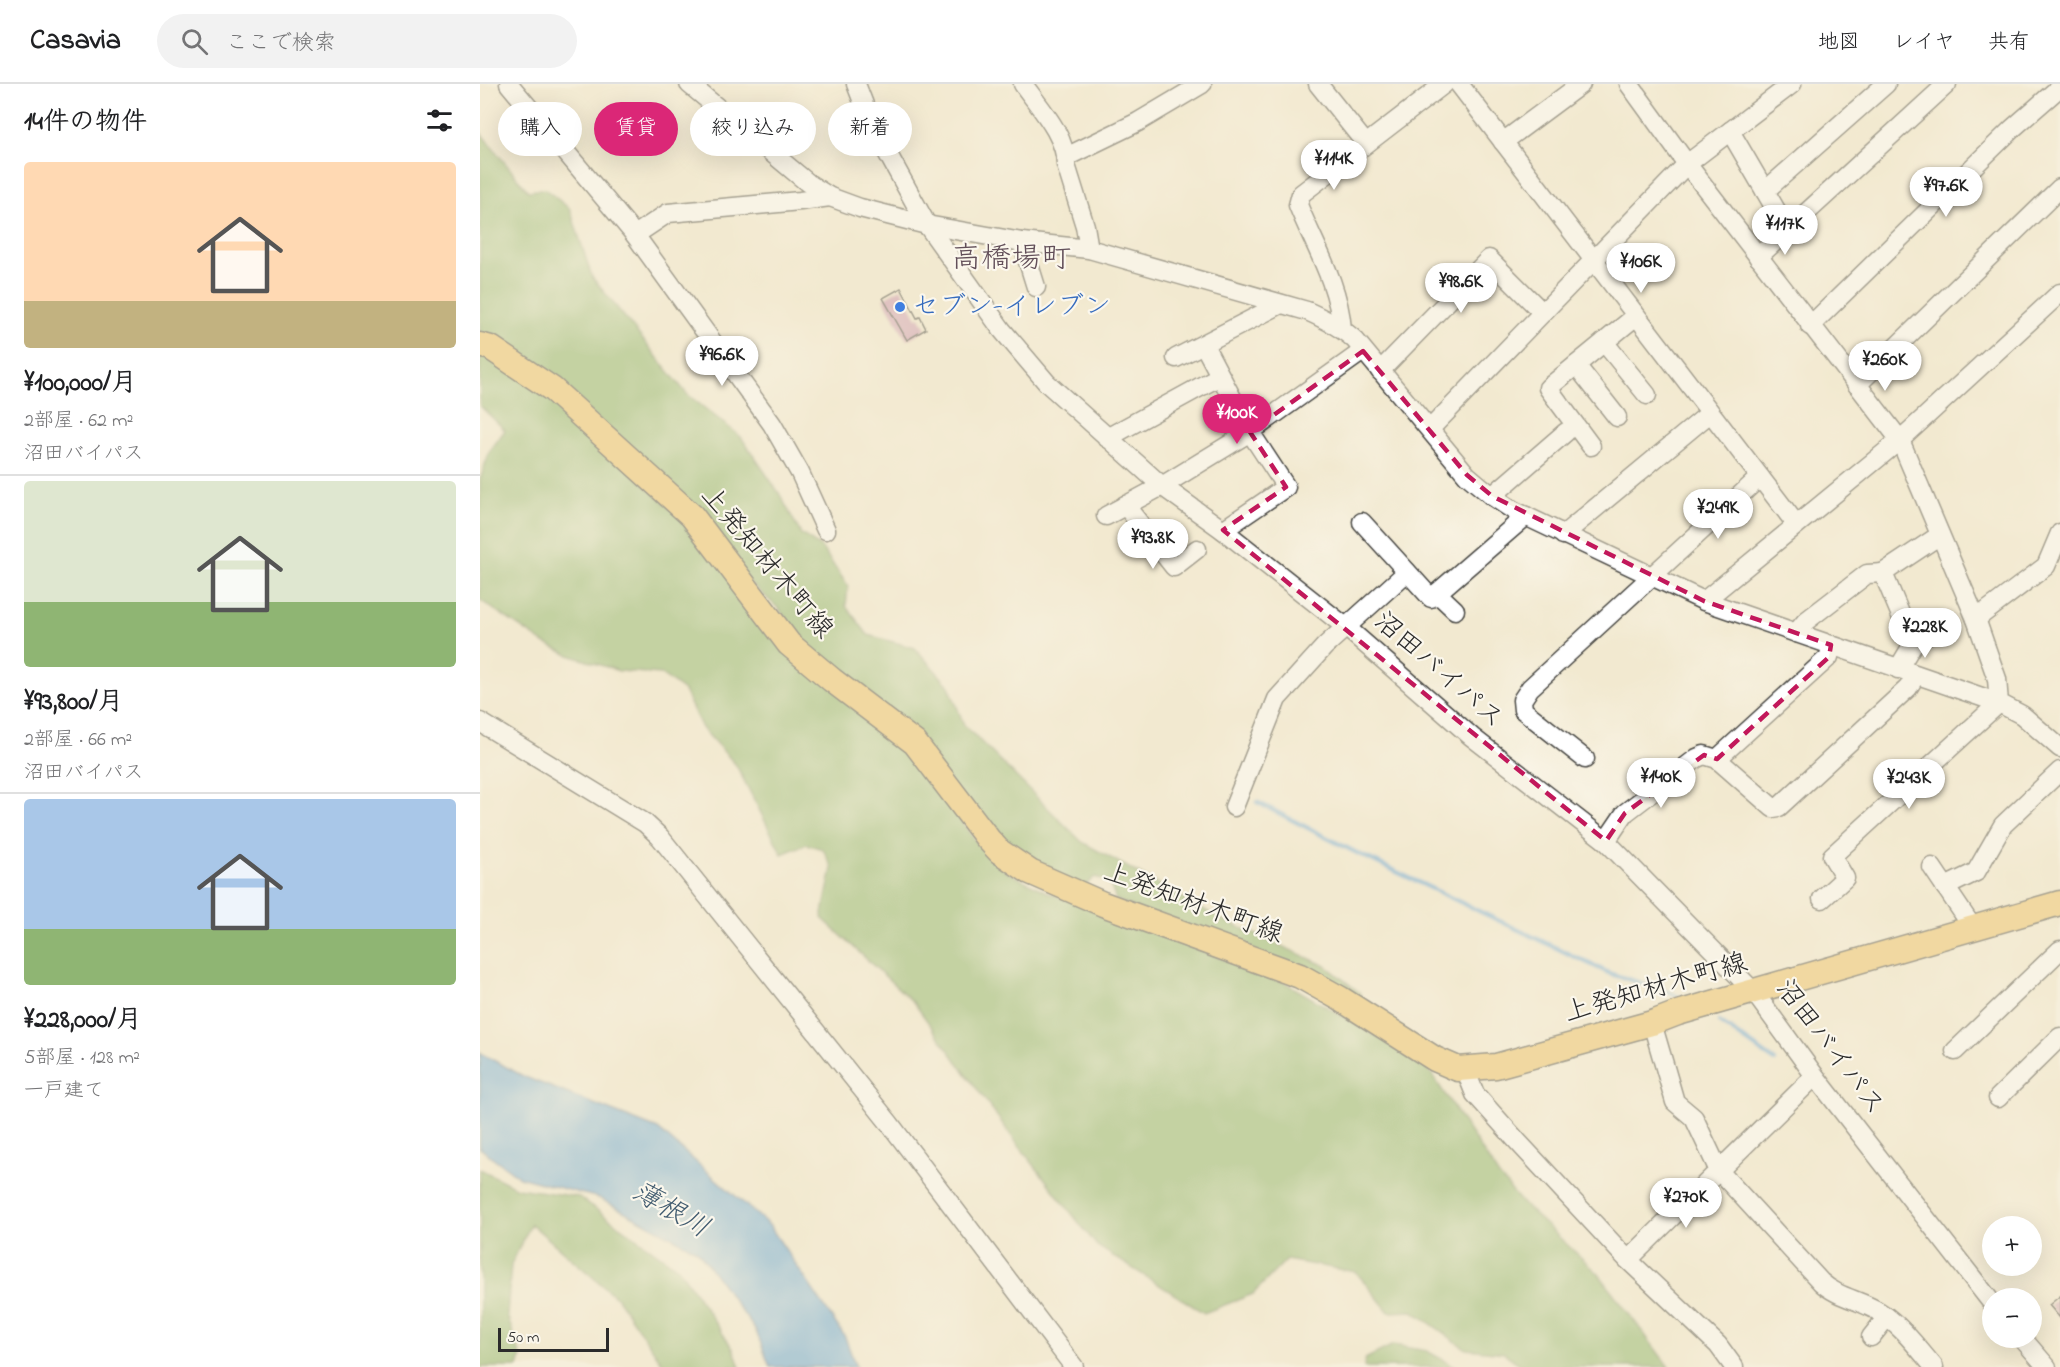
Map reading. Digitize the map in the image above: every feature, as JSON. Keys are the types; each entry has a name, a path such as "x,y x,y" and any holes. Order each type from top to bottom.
{"main road":[{"name":"上発知材木町線","path":"480,345 491,348 552,389 692,516 789,644 915,743 988,839 1014,862 1030,873 1103,904 1281,967 1341,999 1435,1059 1458,1069 1496,1066 1652,1023 2060,903"}],"street":[{"path":"509,84 634,235 772,424 800,473 826,530"},
{"path":"689,84 808,183 830,197 860,208 927,225 1022,242 1089,249 1307,311 1342,329 1430,429 1467,475 1492,496 1526,516 1704,601 1999,703 2022,715 2060,748"},
{"name":"沼田バイパス","path":"856,84 872,125 927,225 995,321 1047,383 1162,486 1223,530 1347,628 1472,737 1606,841 1754,992 1815,1076 1982,1290"},
{"path":"1023,84 1050,120 1066,157 1066,165 1089,249"},
{"path":"1066,157 1138,122 1202,84"},
{"path":"1318,84 1366,144"},
{"path":"1342,329 1341,310 1326,264 1298,205 1300,194 1444,84"},
{"path":"1459,84 1796,524"},
{"path":"1503,142 1581,84"},
{"path":"1629,84 1810,326 1900,440 1976,619 1998,679 1999,703 1832,856 1845,878 1822,899"},
{"path":"1430,429 1687,164 1792,84"},
{"path":"1765,191 1886,84"},
{"path":"1758,257 1947,84"},
{"path":"1810,326 2012,129 2060,87"},
{"path":"1731,131 1787,229"},
{"path":"1857,385 2060,188"},
{"path":"634,235 668,213 830,197"},
{"path":"1022,242 1036,287"},
{"path":"1380,371 1490,259 1542,312"},
{"path":"1704,601 1900,440 2060,293"},
{"path":"1176,358 1281,304"},
{"path":"1592,446 1548,388 1636,316"},
{"path":"1604,342 1647,395"},
{"path":"1204,345 1250,432 1286,487 1223,530"},
{"path":"1106,516 1162,486 1250,432 1363,351"},
{"path":"1576,365 1617,417"},
{"path":"1107,438 1220,376"},
{"path":"1563,535 1710,413"},
{"path":"1492,496 1566,432"},
{"path":"1585,759 1523,710 1522,700 1535,693 1760,477"},
{"path":"1125,505 1174,567 1197,549"},
{"path":"1362,522 1431,598 1526,516"},
{"path":"1976,619 2046,566 2060,533"},
{"path":"1796,633 1806,621 1867,574 1883,573 1940,535"},
{"path":"1234,807 1277,699 1325,646 1407,572"},
{"path":"1883,573 1913,644"},
{"path":"1437,593 1455,610"},
{"path":"1898,669 1913,644 1932,631"},
{"path":"1717,759 1829,657 1831,645"},
{"path":"1606,841 1625,813 1704,755 1717,759 1773,808 1776,808 1908,688 1916,675"},
{"path":"480,722 645,823 660,837 890,1124 1074,1367"},
{"path":"1945,887 1976,872 2003,825 2060,771"},
{"path":"1932,867 1973,928"},
{"path":"1955,1051 2060,950"},
{"path":"1652,1023 1675,1102 1694,1118 1719,1171 1830,1290 1887,1317 1934,1367"},
{"path":"1998,1098 2060,1036"},
{"path":"1469,1069 1471,1087 1518,1143 1628,1260 1718,1345 1734,1367"},
{"path":"1628,1260 1815,1076"},
{"path":"1871,1337 1887,1317"},
{"path":"2031,1348 2047,1367"}],"highlighted area":[{"path":"1363,351 1467,475 1492,496 1704,601 1831,645 1829,657 1717,759 1704,755 1625,813 1606,841 1223,530 1286,487 1250,432"}],"green space":[{"path":"480,132 528,191 545,189 570,209 592,277 687,394 741,437 779,493 801,534 821,547 848,586 846,606 868,635 915,648 949,686 964,725 1082,842 1219,918 1326,966 1359,992 1366,1005 1116,900 1109,882 1095,877 1082,888 1053,876 997,839 867,696 840,670 811,653 779,609 480,337"},
{"path":"480,353 550,397 688,525 910,751 975,840 1005,871 1049,893 1284,982 1425,1064 1499,1176 1523,1204 1599,1274 1669,1367 1523,1367 1504,1353 1466,1349 1413,1311 1389,1312 1356,1272 1286,1260 1253,1294 1204,1313 1097,1246 1016,1142 914,1003 822,918 832,868 823,849 806,844 782,854 736,765 702,728 684,691 661,674 619,671 569,655 544,643 480,600 480,480 489,452 505,430 480,406"},
{"path":"480,1169 517,1188 579,1197 679,1269 734,1350 740,1367 665,1367 617,1298 531,1224 511,1265 507,1315 521,1357 518,1367 480,1367"},
{"path":"1393,1345 1427,1351 1456,1367 1364,1367 1365,1359"}],"water":[{"name":"薄根川","path":"480,1053 525,1077 658,1129 769,1225 845,1337 856,1367 770,1367 756,1331 698,1251 599,1198 519,1177 480,1148"}],"building":[{"name":"セブン-イレブン","path":"901,288 917,318 920,317 926,329 907,340 883,298"},
{"path":"2060,1296 2060,1318 2049,1305"}],"waterway":[{"path":"1257,802 1359,854 1611,974 1661,989 1684,999 1688,998"},
{"path":"1719,1022 1775,1061"}],"place":[{"name":"セブン-イレブン","path":"900,307"}],"district":[{"name":"高橋場町","path":"1011,260"}]}
